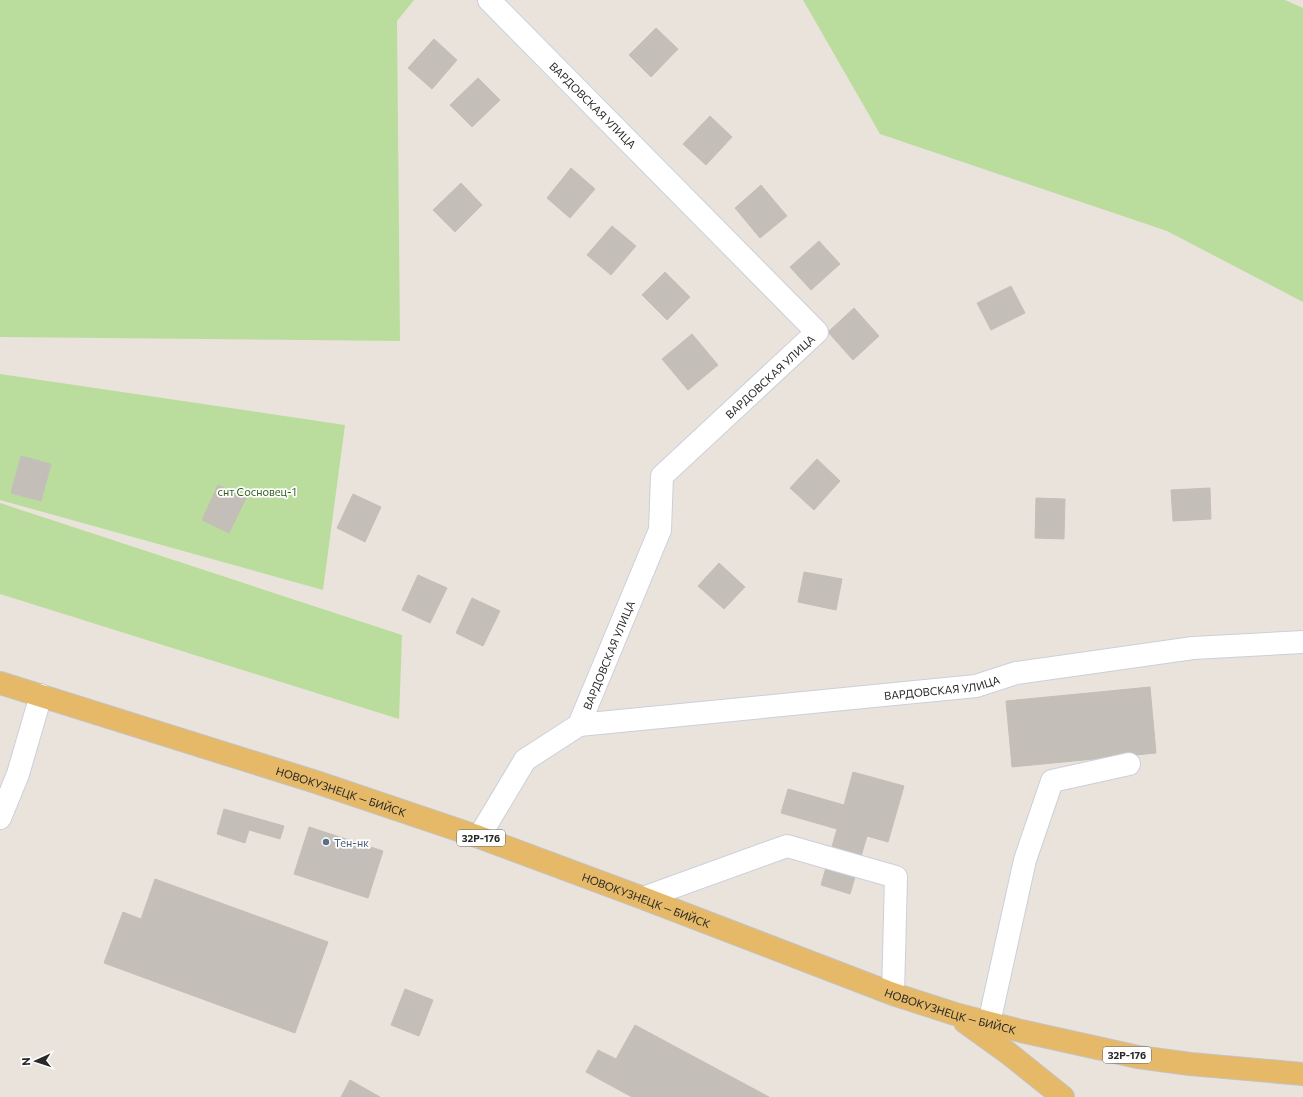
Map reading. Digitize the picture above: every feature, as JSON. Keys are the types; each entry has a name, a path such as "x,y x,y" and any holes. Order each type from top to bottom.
{"main road":[{"name":"НОВОКУЗНЕЦК — БИЙСК","path":"0,683 316,782 479,837 893,994 955,1014 1138,1057 1190,1064 1303,1074"},
{"path":"955,1014 1063,1097"}],"street":[{"name":"ВАРДОВСКАЯ УЛИЦА","path":"489,0 818,332 662,476 660,530 579,724"},
{"name":"ВАРДОВСКАЯ УЛИЦА","path":"479,837 524,760 579,724 976,686 1016,673 1193,648 1303,642"},
{"path":"0,818 18,774 41,695"},
{"path":"989,1023 1025,860 1052,781 1129,764"},
{"path":"643,898 787,846 896,877 893,994"}],"green space":[{"path":"0,0 414,0 397,21 400,341 0,337"},
{"path":"803,0 1285,0 1303,8 1303,302 1167,231 880,134"},
{"name":"снт Сосновец-1","path":"0,374 345,425 323,590 0,500"},
{"path":"0,503 402,635 399,719 0,594"}],"building":[{"path":"656,28 678,49 651,77 629,55"},
{"path":"434,39 457,60 432,89 408,68"},
{"path":"478,78 500,100 472,127 450,105"},
{"path":"710,116 732,137 706,165 683,144"},
{"path":"571,168 595,189 570,218 547,198"},
{"path":"461,183 482,205 455,232 433,210"},
{"path":"761,185 787,216 760,238 735,208"},
{"path":"612,226 636,246 611,275 587,255"},
{"path":"819,241 840,264 811,290 790,267"},
{"path":"665,272 690,297 667,320 642,295"},
{"path":"1011,286 1025,313 991,330 977,303"},
{"path":"854,308 879,336 853,360 828,332"},
{"path":"692,334 718,365 688,390 662,359"},
{"path":"21,456 51,464 41,501 11,493"},
{"path":"817,459 840,481 814,510 790,488"},
{"path":"218,485 246,498 229,533 202,520"},
{"path":"1210,488 1211,519 1173,521 1171,490"},
{"path":"353,494 381,507 365,542 337,528"},
{"path":"1036,498 1065,499 1064,539 1035,538"},
{"path":"719,563 745,587 724,609 698,586"},
{"path":"804,572 842,579 836,610 798,602"},
{"path":"418,575 447,588 430,623 402,610"},
{"path":"472,598 500,611 483,646 456,633"},
{"path":"1150,687 1156,753 1012,767 1006,701"},
{"path":"853,772 904,786 888,842 867,836 850,894 821,885 837,829 781,813 788,789 844,805"},
{"path":"224,809 284,826 280,839 249,830 245,843 217,834"},
{"path":"309,827 383,851 368,898 294,874"},
{"path":"155,879 328,942 295,1033 104,963 123,912 141,919"},
{"path":"405,989 433,1000 419,1036 391,1025"},
{"path":"635,1025 769,1097 632,1097 586,1072 598,1050 616,1059"},
{"path":"350,1080 380,1097 341,1097"}],"place":[{"name":"Тен-нк","path":"326,842"}]}
